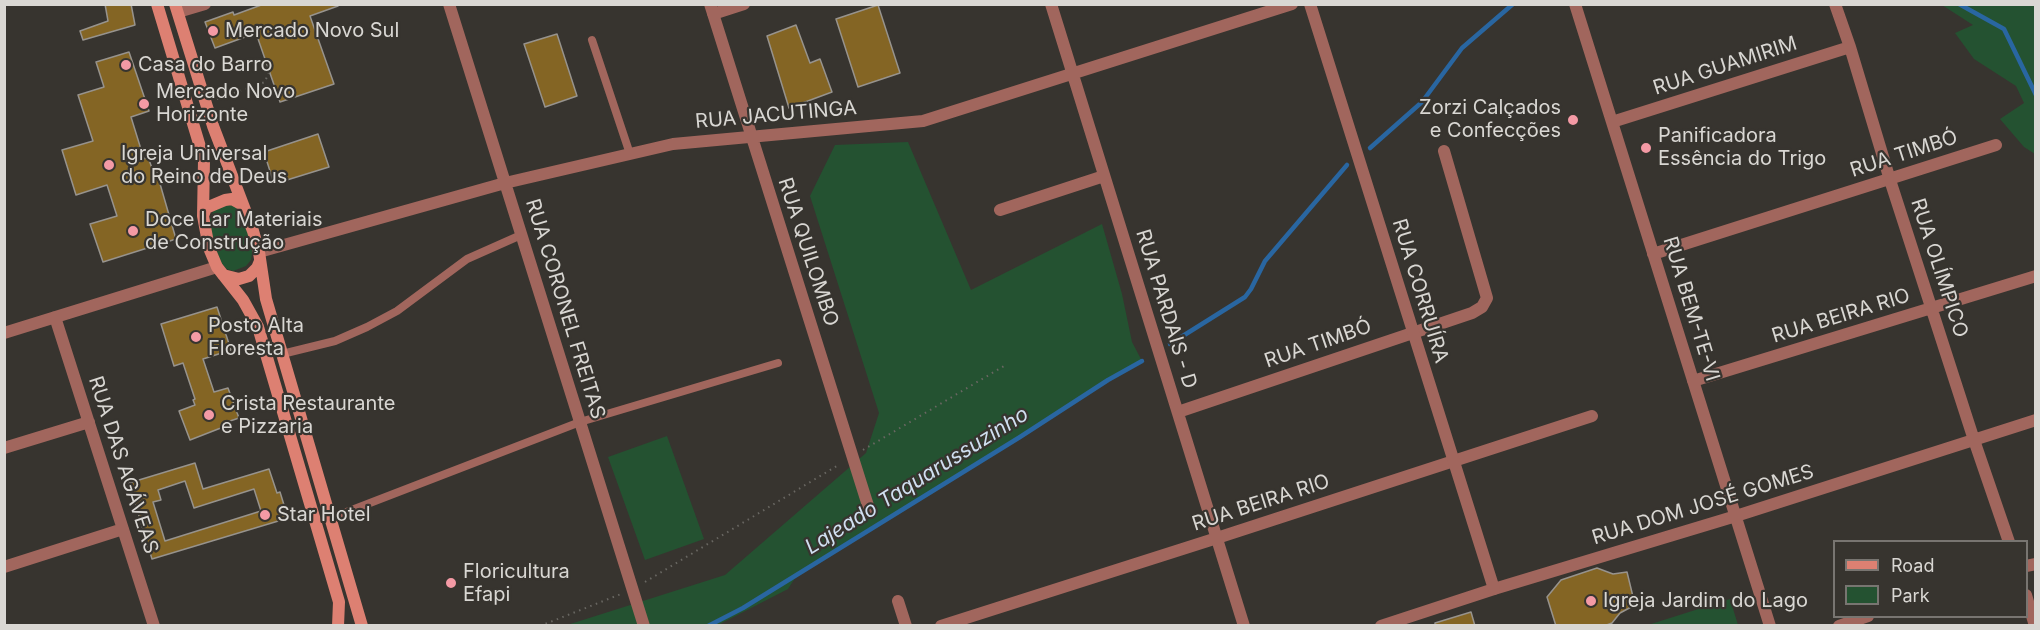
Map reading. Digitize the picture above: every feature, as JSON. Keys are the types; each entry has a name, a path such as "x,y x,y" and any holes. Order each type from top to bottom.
{"main road":[{"path":"157,4 204,160 203,216 209,248 220,271 243,300 258,327 339,602 338,626"},
{"path":"176,8 206,103 260,256 266,299 362,626"},
{"path":"203,216 206,208 225,200 241,204"},
{"path":"220,271 239,279 249,276 257,268 260,256"}],"street":[{"path":"176,8 205,4"},
{"name":"RUA CORONEL FREITAS","path":"449,4 644,626"},
{"path":"711,9 744,4"},
{"name":"RUA PARDAIS - D","path":"1051,4 1244,626"},
{"name":"RUA JACUTINGA","path":"260,256 505,183 673,144 923,121 1292,4"},
{"name":"RUA CORRUÍRA","path":"1310,4 1494,589"},
{"name":"RUA BEM-TE-VI","path":"1575,4 1770,626"},
{"name":"RUA OLÍMPICO","path":"1835,4 1974,440 2008,540"},
{"name":"RUA QUILOMBO","path":"711,9 870,512"},
{"name":"RUA GUAMIRIM","path":"1611,122 1850,47"},
{"name":"RUA TIMBÓ","path":"1653,254 1996,145"},
{"name":"RUA TIMBÓ","path":"1178,412 1472,313 1482,307 1487,298 1444,151"},
{"path":"1000,210 1104,176"},
{"path":"4,333 220,271"},
{"name":"RUA BEIRA RIO","path":"1693,381 2036,276"},
{"name":"RUA DAS AGÁVEAS","path":"55,317 154,626"},
{"name":"RUA BEIRA RIO","path":"941,626 1592,416"},
{"name":"RUA DOM JOSÉ GOMES","path":"1381,626 2036,420"},
{"path":"4,448 89,422"},
{"path":"4,567 123,530"},
{"path":"898,601 906,626"},
{"path":"2028,602 2035,626"},
{"path":"1839,626 1862,618"}],"lane":[{"path":"592,40 630,154"},
{"path":"282,354 335,341 368,327 396,311 467,259 521,235"},
{"path":"331,518 580,422 778,363"}],"path":[{"path":"206,103 265,81 269,71"},
{"path":"540,626 633,590 1004,366"}],"green space":[{"path":"1942,5 2035,5 2035,154 2024,147 2000,119 2024,103 2016,86 1974,59 1955,33 1973,25"},
{"path":"908,142 971,290 1102,224 1122,294 1132,342 1142,361 797,575 788,589 718,625 564,626 725,575 866,453 879,413 810,196 835,145"},
{"path":"233,205 238,208 252,243 252,253 251,260 246,266 233,271 222,264 209,221 214,210 220,206"},
{"path":"667,436 704,539 645,560 608,457"},
{"path":"1730,599 1738,625 1648,625"}],"building":[{"path":"105,4 131,4 135,25 83,40 80,31 108,21"},
{"path":"264,4 338,4 338,6 310,16 334,84 280,102 256,33 215,48 205,22"},
{"path":"878,5 900,73 858,87 836,19"},
{"path":"796,25 810,63 820,59 832,92 789,108 767,36"},
{"path":"557,34 577,96 545,107 524,44"},
{"path":"129,52 149,111 131,117 144,159 148,157 153,171 156,170 176,239 103,262 90,224 117,216 107,185 76,195 62,150 93,141 78,95 104,87 96,62"},
{"path":"318,134 329,167 274,184 264,152"},
{"name":"Posto Alta Floresta","path":"217,307 231,350 203,359 214,392 228,388 239,418 230,421 231,424 190,440 179,411 195,405 193,400 195,399 183,363 174,366 161,324"},
{"name":"Star Hotel","path":"195,463 203,489 269,469 277,493 280,492 285,519 152,559 129,483","holes":["185,481 194,508 254,489 261,511 165,541 153,502 161,500 158,490"]},
{"name":"Igreja Jardim do Lago","path":"1597,568 1613,574 1627,572 1635,605 1620,613 1612,623 1604,626 1556,626 1547,597 1561,580"},
{"path":"1471,612 1475,626 1435,626 1435,623"}],"waterway":[{"name":"Lajeado Taquarussuzinho","path":"1370,148 1422,102 1462,48 1513,4"},
{"name":"Lajeado Taquarussuzinho","path":"1959,4 2004,29 2036,95"},
{"name":"Lajeado Taquarussuzinho","path":"1170,344 1245,297 1265,261 1347,165"},
{"name":"Lajeado Taquarussuzinho","path":"708,626 743,608 1142,361"}],"place":[{"name":"Mercado Novo Sul","path":"213,31"},
{"name":"Casa do Barro","path":"126,65"},
{"name":"Mercado Novo Horizonte","path":"144,104"},
{"name":"Zorzi Calçados e Confecções","path":"1573,120"},
{"name":"Panificadora Essência do Trigo","path":"1646,148"},
{"name":"Igreja Universal do Reino de Deus","path":"109,165"},
{"name":"Doce Lar Materiais de Construção","path":"133,231"},
{"name":"Posto Alta Floresta","path":"196,337"},
{"name":"Crista Restaurante e Pizzaria","path":"209,415"},
{"name":"Star Hotel","path":"265,515"},
{"name":"Floricultura Efapi","path":"451,583"},
{"name":"Igreja Jardim do Lago","path":"1591,601"}]}
